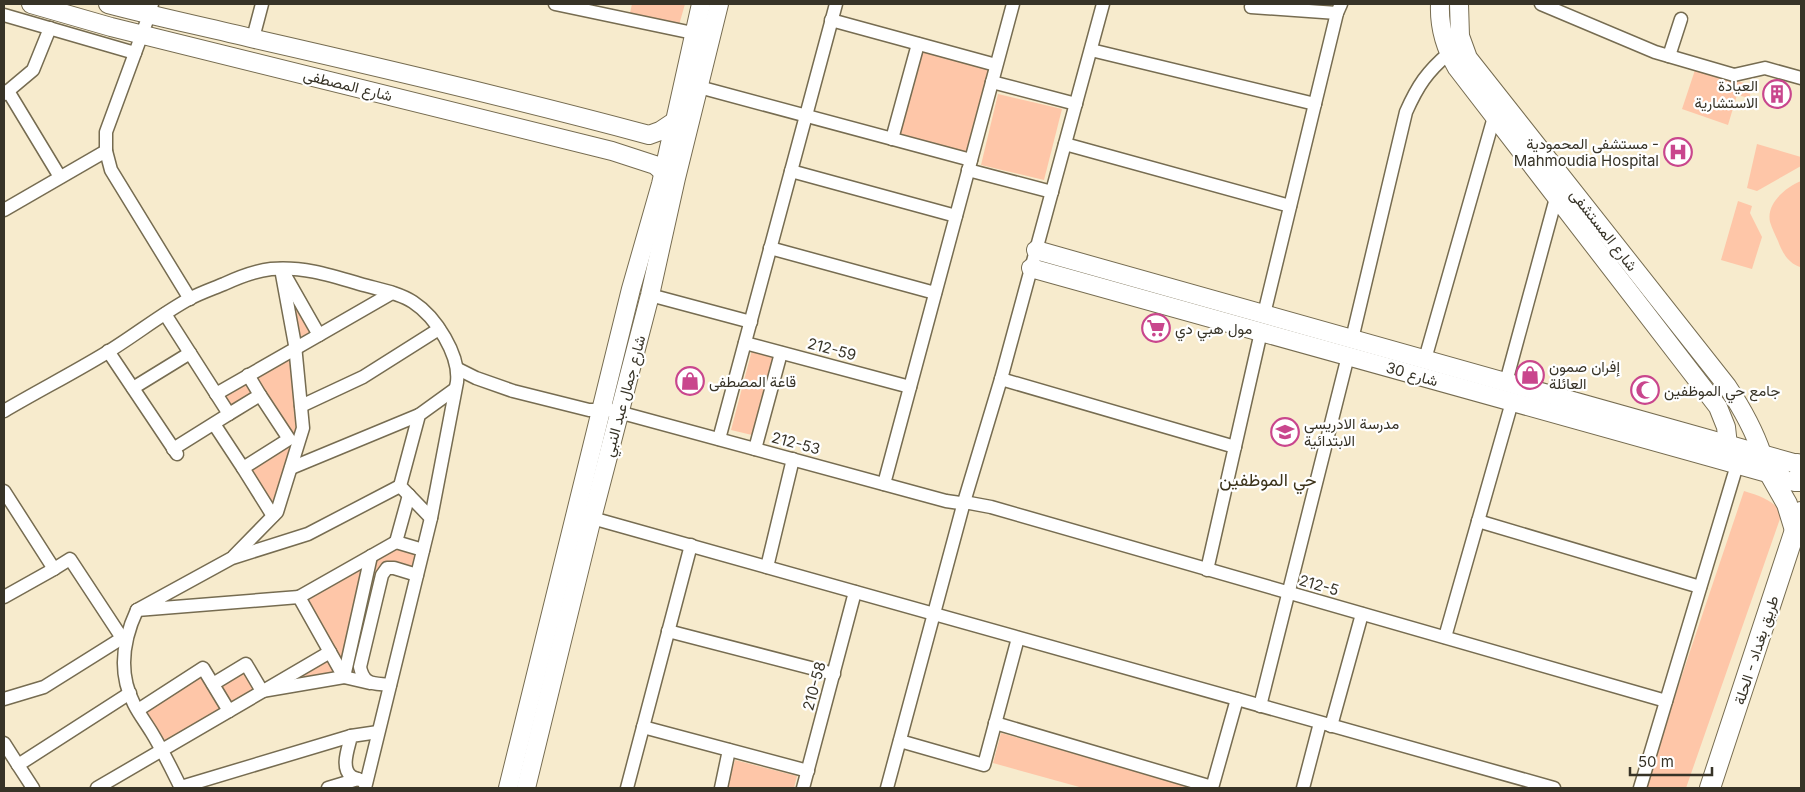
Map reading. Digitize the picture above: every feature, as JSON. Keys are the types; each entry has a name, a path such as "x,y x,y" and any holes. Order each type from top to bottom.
{"main road":[{"path":"1770,474 1798,521"},
{"name":"طريق بغداد - الحلة","path":"1710,788 1798,521"},
{"path":"1724,788 1801,552"}],"street":[{"name":"شارع المصطفى","path":"31,4 110,27 612,152 655,165 670,175"},
{"name":"شارع المصطفى","path":"108,4 151,10 254,38 649,135 660,131 674,121"},
{"path":"254,38 262,4"},
{"path":"555,4 575,6 693,33"},
{"name":"شارع جمال عبد النبي","path":"508,788 611,411 650,295 670,175 674,121 692,92 693,33 700,4"},
{"name":"شارع جمال عبد النبي","path":"526,788 592,518 631,289 670,175 692,92 719,4"},
{"path":"719,439 836,4"},
{"path":"884,484 1013,4"},
{"path":"887,788 964,502 1001,379 1039,270 1042,268 1040,260 1045,255 1052,192 1103,4"},
{"name":"شارع المستشفى","path":"1440,4 1441,29 1456,50 1468,58 1718,374 1735,398 1757,439 1762,454"},
{"name":"شارع المستشفى","path":"1459,4 1459,30 1456,50 1462,76 1718,407 1724,420 1729,452"},
{"path":"1541,4 1655,52 1734,75 1765,68 1801,78"},
{"path":"1207,570 1261,332 1259,320 1266,315 1290,206 1339,8 1251,7"},
{"path":"151,10 106,132 106,151 111,170 190,299"},
{"path":"4,15 135,53"},
{"path":"1669,56 1681,19"},
{"path":"831,20 996,65"},
{"path":"50,28 33,70 6,92 60,177"},
{"path":"892,139 918,44"},
{"path":"1091,50 1315,104"},
{"path":"1352,339 1406,112 1421,82 1431,69 1456,50"},
{"path":"992,82 1076,104"},
{"path":"692,92 806,116 892,139 1052,192"},
{"path":"1425,360 1494,117"},
{"path":"1065,144 1290,206"},
{"path":"4,210 106,151"},
{"path":"791,171 956,216"},
{"path":"1506,382 1556,198"},
{"path":"770,248 935,293"},
{"name":"شارع 30","path":"1044,252 1506,382 1729,452 1770,474 1800,471"},
{"path":"281,269 319,335"},
{"path":"232,558 277,512 303,428 296,348 281,269"},
{"path":"4,411 108,352 190,299 252,272 281,269 318,271 406,298 432,318 453,355 458,370 431,518 378,732 363,783"},
{"name":"شارع 30","path":"1039,270 1512,402 1729,452 1762,454 1800,471"},
{"path":"216,394 392,294"},
{"path":"650,295 750,322"},
{"path":"165,314 228,414"},
{"path":"301,406 364,377 439,329"},
{"name":"212-59","path":"745,343 910,387"},
{"path":"108,352 175,452 228,414 260,395"},
{"path":"133,388 190,353"},
{"path":"755,449 781,353"},
{"path":"1260,706 1348,356"},
{"name":"212-53","path":"458,370 485,382 513,391 589,410 611,411 946,501 964,502"},
{"path":"248,375 289,439"},
{"path":"1001,379 1235,447"},
{"path":"291,468 419,415 455,389"},
{"path":"4,398 16,404"},
{"path":"1718,407 1724,411 1730,410 1734,407 1735,398"},
{"path":"1445,637 1512,402"},
{"path":"396,542 419,415"},
{"path":"214,424 273,516"},
{"path":"243,468 302,432"},
{"path":"1640,788 1700,587 1729,452"},
{"path":"767,567 793,459"},
{"path":"405,491 431,518"},
{"path":"378,732 351,736 181,788 130,693 124,671 125,637 137,610 232,558 308,534 405,491"},
{"path":"5,495 54,569"},
{"name":"212-5","path":"964,502 991,507 1666,701"},
{"path":"592,518 1554,788"},
{"path":"1478,521 1700,587"},
{"path":"137,610 299,597 396,542 423,550"},
{"path":"627,788 691,545"},
{"path":"344,677 371,556"},
{"path":"4,597 70,559 125,637"},
{"path":"370,683 362,676 360,667 382,575 387,568 394,568 417,575"},
{"name":"210-58","path":"803,788 856,592"},
{"path":"299,597 344,677"},
{"path":"1303,788 1362,614"},
{"path":"668,631 834,674"},
{"path":"4,699 44,687 125,637"},
{"path":"900,741 984,765 1018,638"},
{"path":"97,788 330,652"},
{"path":"213,684 246,664 262,691"},
{"path":"138,710 203,668 229,711"},
{"path":"262,691 344,677 390,685"},
{"path":"18,765 130,693"},
{"path":"995,723 1212,788 1237,699"},
{"path":"643,727 808,770"},
{"path":"351,736 346,769 350,776 363,783"},
{"path":"4,746 33,788"},
{"path":"721,788 730,750"},
{"path":"328,788 363,783"}],"shaded area":[{"path":"632,4 685,4 679,25 630,13"},
{"path":"921,50 989,68 967,153 899,135"},
{"path":"1696,67 1753,86 1749,98 1737,95 1728,125 1682,109"},
{"path":"998,94 1062,109 1044,180 981,165"},
{"path":"1757,144 1801,157 1801,166 1757,191 1747,188"},
{"path":"1801,181 1800,267 1792,263 1784,253 1770,222 1770,215 1771,208 1778,197 1789,187"},
{"path":"1738,201 1752,206 1750,213 1762,237 1752,269 1721,260"},
{"path":"281,269 319,335 296,348 302,431 277,512 243,468 289,440 261,395 229,414 216,394 295,348"},
{"path":"752,350 773,356 752,435 731,430"},
{"path":"1744,491 1769,501 1782,513 1686,788 1644,788"},
{"path":"396,542 423,550 417,575 387,568 362,676 344,677 262,691 162,750 138,710 203,668 213,684 246,664 262,690 330,652 299,597"},
{"path":"1001,733 1195,788 1083,788 993,763"},
{"path":"735,760 797,776 794,788 727,788"}],"place":[{"name":"العيادة الاستشارية","path":"1777,94"},
{"name":"مستشفى المحمودية - Mahmoudia Hospital","path":"1678,152"},
{"name":"مول هبي دي","path":"1156,328"},
{"name":"إفران صمون العائلة","path":"1530,375"},
{"name":"قاعة المصطفى","path":"690,381"},
{"name":"جامع حي الموظفين","path":"1645,390"},
{"name":"مدرسة الادريسي الابتدائية","path":"1285,432"}],"district":[{"name":"حي الموظفين","path":"1268,479"}]}
